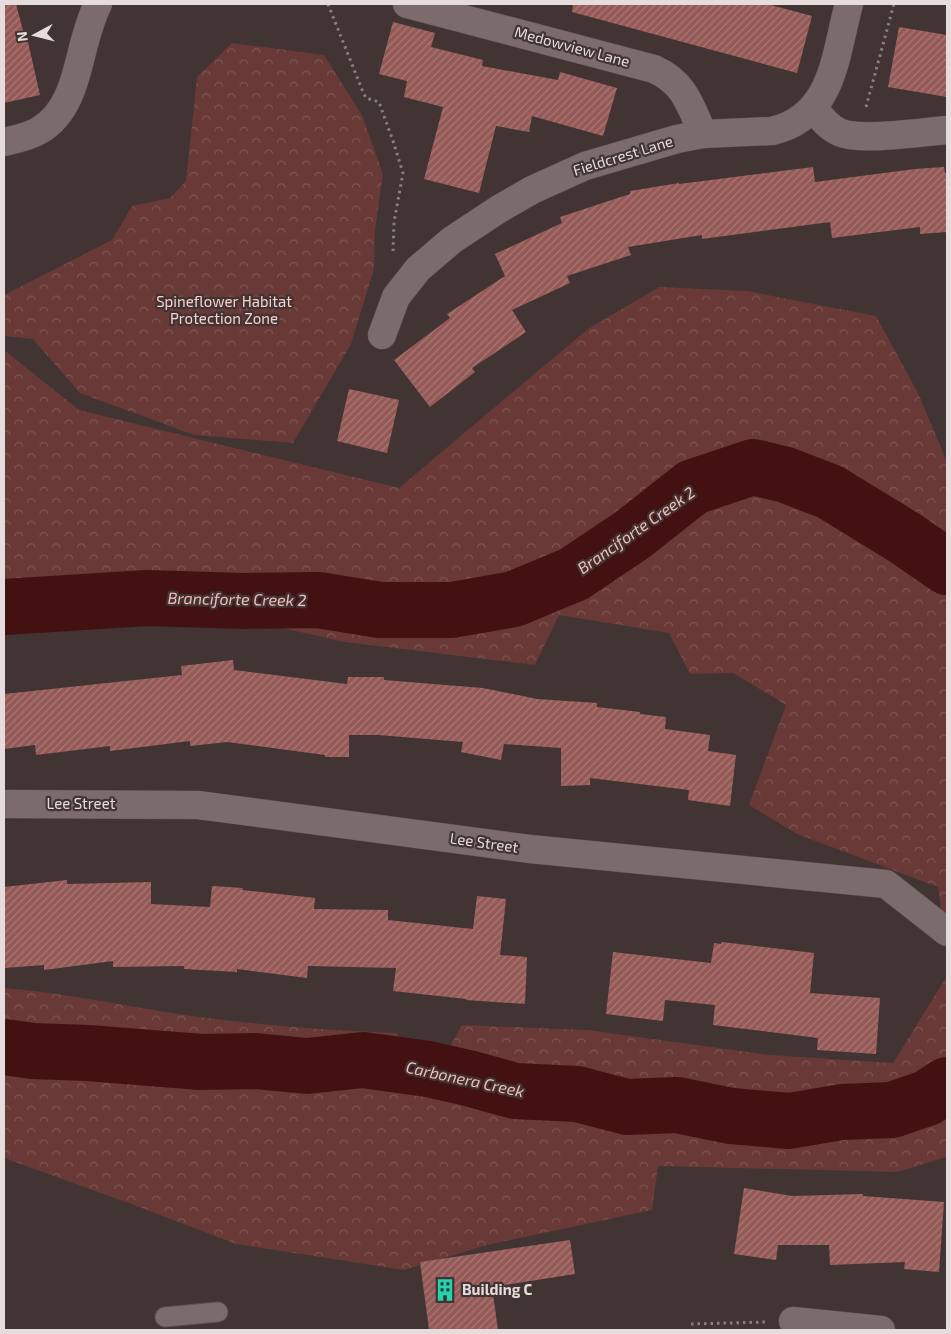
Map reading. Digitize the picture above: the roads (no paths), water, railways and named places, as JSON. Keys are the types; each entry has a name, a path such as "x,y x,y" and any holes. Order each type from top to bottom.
{"street":[{"path":"4,142 40,131 58,114 71,92 86,36 98,4"},
{"name":"Medowview Lane","path":"408,4 654,69 674,80 681,88 688,98 703,134"},
{"name":"Fieldcrest Lane","path":"382,335 396,297 410,278 452,240 532,190 577,169 659,144 703,134 772,131 796,123 814,108 825,89 835,63 849,4"},
{"path":"814,108 821,118 834,129 840,133 857,137 947,130"},
{"name":"Lee Street","path":"4,804 198,805 530,849 886,884 947,932"},
{"path":"793,1321 881,1330"}],"lane":[{"path":"165,1317 218,1312"}],"waterway":[{"name":"Branciforte Creek 2","path":"4,607 147,598 243,601 318,600 380,610 452,610 514,599 574,574 632,535 693,487 753,467 786,475 830,492 905,538 947,567"},
{"name":"Carbonera Creek","path":"4,1047 33,1051 88,1053 201,1062 256,1061 307,1066 363,1060 428,1069 515,1091 577,1094 627,1107 677,1105 731,1116 789,1121 842,1112 892,1110 927,1098 947,1085"}],"place":[{"name":"Building C","path":"445,1290"}],"park label":[{"name":"Spineflower Habitat Protection Zone","path":"224,310"}]}
